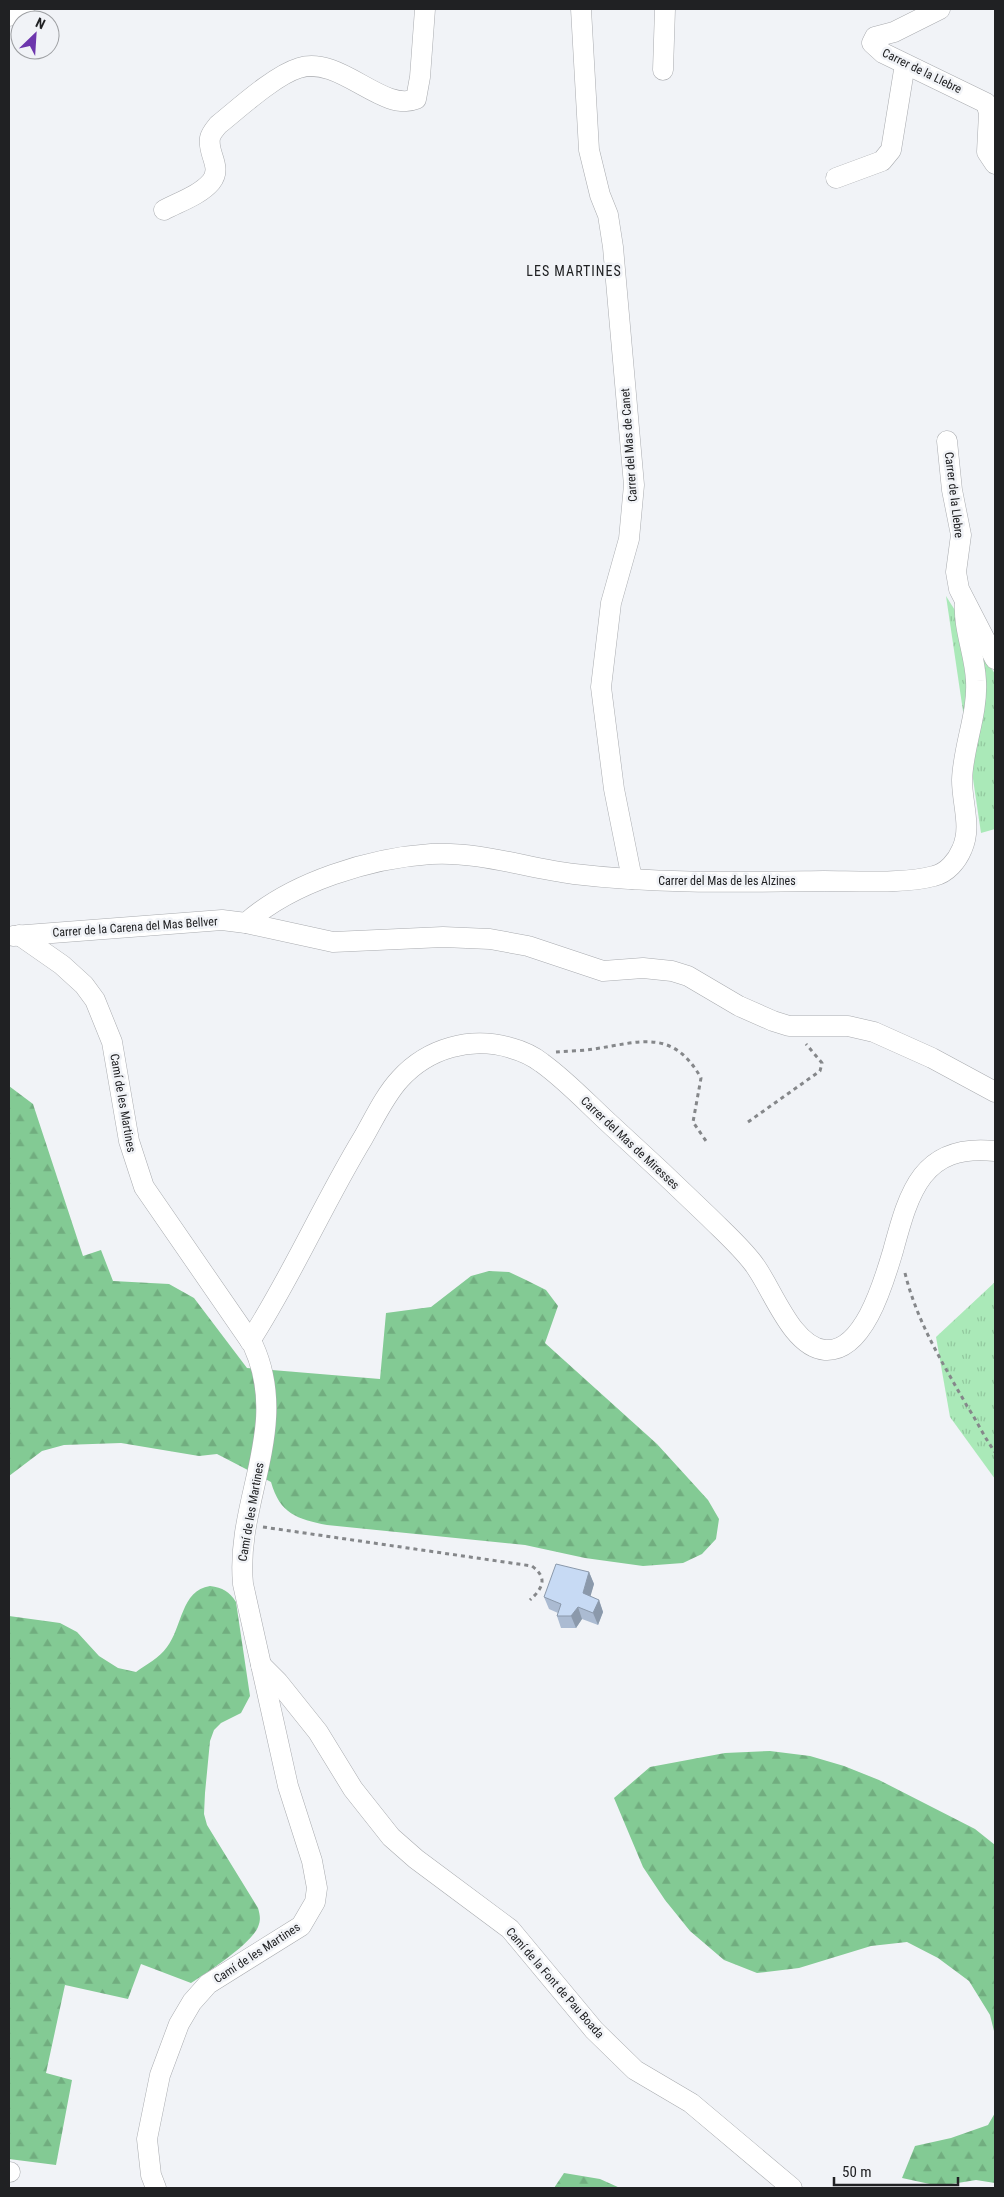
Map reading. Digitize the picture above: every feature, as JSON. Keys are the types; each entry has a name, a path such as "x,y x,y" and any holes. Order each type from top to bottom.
{"street":[{"path":"9,16 24,9"},
{"path":"164,210 210,183 216,174 210,136 218,125 289,72 311,65 327,68 398,102 416,99 420,85 425,9"},
{"name":"Carrer del Mas de Canet","path":"580,9 586,127 589,150 600,195 608,215 613,247 634,485 629,539 611,603 601,687 614,788 632,879"},
{"path":"663,70 664,9"},
{"name":"Carrer de la Llebre","path":"940,9 894,32 875,37 872,43 876,49 986,103 989,113 987,152 995,164"},
{"path":"836,178 882,161 891,150 905,64"},
{"name":"Carrer de la Llebre","path":"948,441 952,490 961,535 956,572 959,589 995,659"},
{"name":"Carrer del Mas de les Alzines","path":"246,923 274,902 324,878 387,861 432,854 464,855 537,869 654,881 888,880 920,879 936,876 955,862 966,836 962,778 976,682 965,625 965,602"},
{"name":"Carrer de la Carena del Mas Bellver","path":"14,936 222,920 246,923 333,942 443,937 490,939 528,946 603,971 643,968 665,969 688,976 739,1006 780,1023 803,1026 848,1026 874,1032 932,1058 995,1092"},
{"name":"Camí de les Martines","path":"14,936 62,965 84,986 95,1000 112,1042 129,1141 144,1187 250,1341 260,1360 267,1399 268,1418 264,1445 241,1562 243,1584 288,1786 312,1862 317,1888 315,1902 301,1926 208,1984 192,2002 179,2024 160,2075 147,2139 151,2175 156,2188"},
{"name":"Carrer del Mas de Miresses","path":"250,1341 282,1290 334,1186 398,1081 423,1058 467,1044 492,1044 509,1047 529,1056 552,1071 727,1235 752,1261 769,1285 795,1332 815,1347 826,1350 847,1344 861,1329 870,1311 908,1199 932,1165 946,1156 961,1151 995,1151"},
{"name":"Camí de la Font de Pau Boada","path":"261,1665 278,1682 318,1732 353,1789 391,1837 416,1859 510,1929 594,2030 621,2058 651,2080 691,2103 792,2188"}],"path":[{"path":"748,1122 820,1071 822,1063 818,1055 780,1023"},
{"path":"529,1056 593,1049 647,1040 674,1049 684,1055 701,1078 693,1122 706,1141"},
{"path":"894,1244 905,1270 912,1300 930,1342 983,1436 995,1452"},
{"path":"247,1525 532,1566 542,1575 543,1580 537,1594 530,1600"}],"green space":[{"path":"946,596 995,674 995,829 981,833"},
{"path":"9,1086 33,1104 83,1256 101,1250 113,1281 169,1284 194,1298 247,1368 380,1379 386,1313 431,1307 471,1276 489,1271 509,1272 546,1290 558,1306 545,1343 657,1444 708,1500 719,1519 716,1539 702,1554 683,1563 643,1566 585,1558 525,1545 327,1525 298,1517 291,1513 279,1501 271,1482 217,1454 199,1456 121,1443 64,1445 42,1451 9,1476"},
{"path":"995,1282 995,1479 950,1417 936,1337"},
{"path":"210,1586 225,1591 236,1602 250,1696 241,1713 221,1723 214,1730 210,1741 204,1814 207,1825 258,1908 260,1918 258,1927 254,1934 238,1949 191,1983 141,1964 128,1999 65,1985 46,2073 72,2080 56,2165 9,2159 9,1616 60,1623 77,1632 99,1656 118,1668 136,1672 164,1651 172,1639 188,1602 200,1589"},
{"path":"770,1751 810,1756 844,1766 879,1780 975,1829 995,1845 995,2035 990,2015 969,1981 938,1958 907,1942 871,1946 799,1968 757,1973 724,1960 690,1931 665,1900 643,1867 614,1798 650,1767 725,1753"},
{"path":"995,2113 995,2183 976,2180 939,2186 902,2178 915,2146 951,2138 988,2125"},
{"path":"564,2173 600,2179 620,2188 554,2188"}],"building":[{"path":"556,1564 589,1572 583,1593 599,1600 593,1613 578,1607 571,1616 557,1616 561,1604 544,1597"}],"district":[{"name":"LES MARTINES","path":"574,271"}]}
